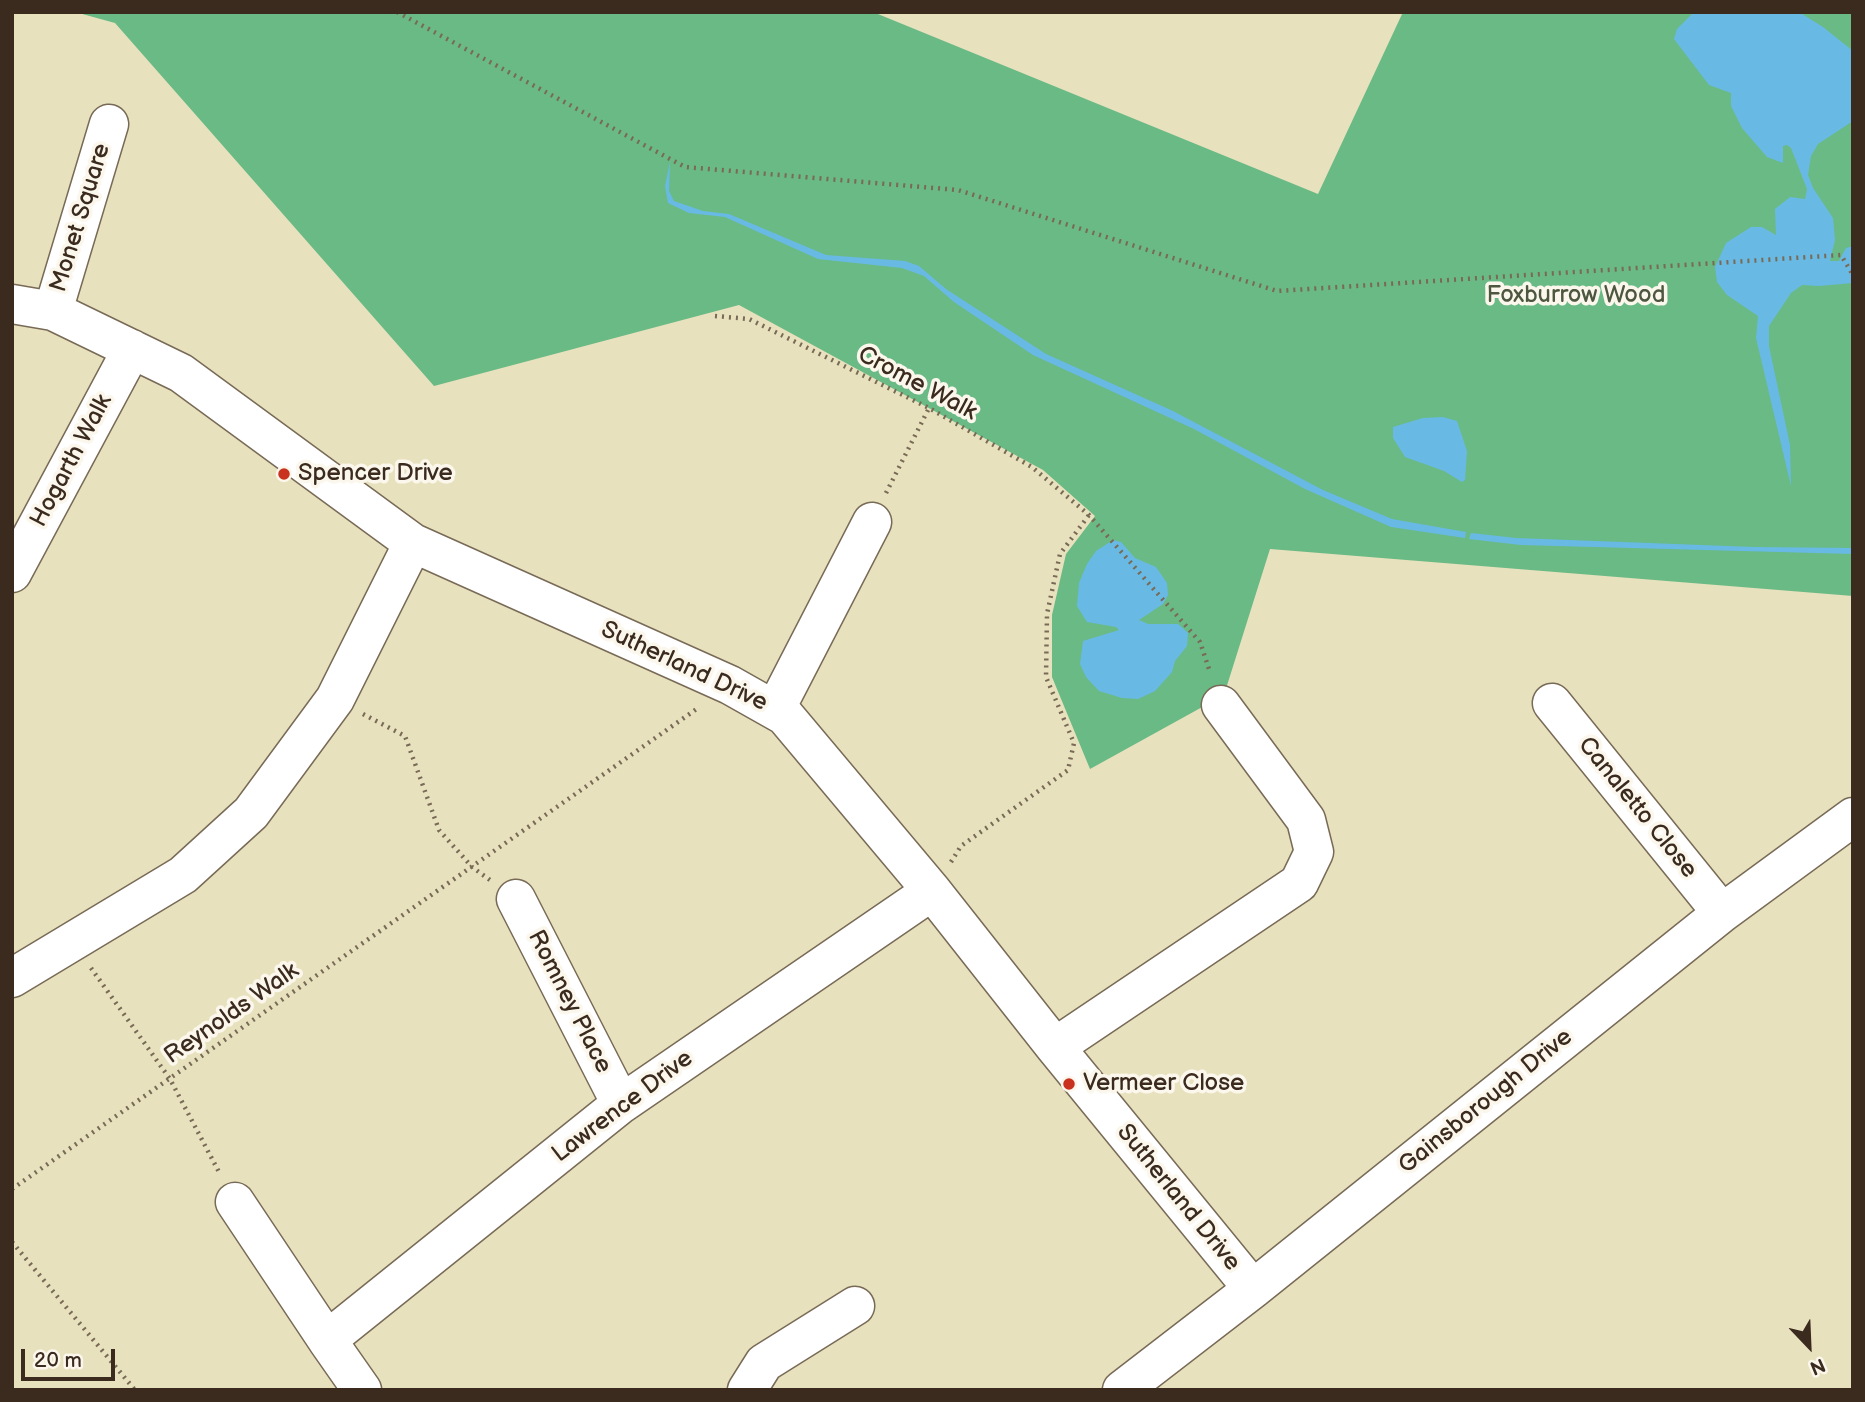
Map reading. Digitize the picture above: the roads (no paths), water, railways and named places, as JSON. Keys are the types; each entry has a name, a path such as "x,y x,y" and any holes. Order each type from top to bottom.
{"street":[{"name":"Monet Square","path":"52,311 109,124"},
{"name":"Sutherland Drive","path":"12,304 52,311 181,373 413,543 730,685 785,716 932,891 1055,1048 1253,1289"},
{"name":"Hogarth Walk","path":"12,573 26,517 132,349"},
{"path":"775,710 872,522"},
{"path":"12,978 183,875 251,813 335,699 413,543"},
{"name":"Canaletto Close","path":"1552,703 1722,913"},
{"path":"1055,1048 1299,883 1314,852 1306,820 1221,705"},
{"name":"Gainsborough Drive","path":"1122,1390 1253,1289 1722,913 1853,817"},
{"name":"Lawrence Drive","path":"327,1340 621,1104 932,891"},
{"name":"Romney Place","path":"516,899 621,1104"},
{"path":"235,1202 362,1390"},
{"path":"747,1390 764,1363 855,1306"}],"water":[{"path":"1694,12 1799,12 1853,51 1853,121 1818,144 1811,156 1808,175 1813,188 1833,218 1835,240 1830,261 1839,261 1846,248 1853,246 1853,283 1802,285 1791,293 1769,326 1769,346 1790,445 1791,486 1756,338 1758,316 1727,295 1717,282 1715,267 1726,243 1751,227 1762,227 1776,235 1775,209 1790,197 1805,199 1807,189 1791,148 1783,146 1783,163 1767,157 1742,128 1731,106 1731,93 1709,85 1674,39 1677,29"},
{"path":"670,162 669,191 674,201 703,211 729,214 826,255 905,261 919,266 946,289 1046,354 1173,411 1323,490 1392,519 1466,532 1465,538 1391,527 1305,489 1194,429 1033,355 954,302 924,276 902,268 818,259 725,217 689,213 668,203 665,186"},
{"path":"1443,417 1457,421 1467,451 1465,480 1462,482 1444,471 1405,457 1393,438 1393,427 1423,418"},
{"path":"1471,533 1516,538 1853,548 1853,554 1521,545 1469,539"},
{"path":"1113,540 1121,542 1135,558 1156,567 1167,583 1168,595 1163,604 1139,620 1148,624 1178,624 1188,633 1187,646 1175,661 1172,672 1155,691 1138,699 1122,698 1099,691 1086,677 1080,664 1083,641 1119,630 1116,627 1087,622 1077,606 1079,583 1087,564 1096,551"}],"place":[{"name":"Spencer Drive","path":"284,474"},
{"name":"Vermeer Close","path":"1069,1084"}],"park label":[{"name":"Foxburrow Wood","path":"1576,296"}]}
